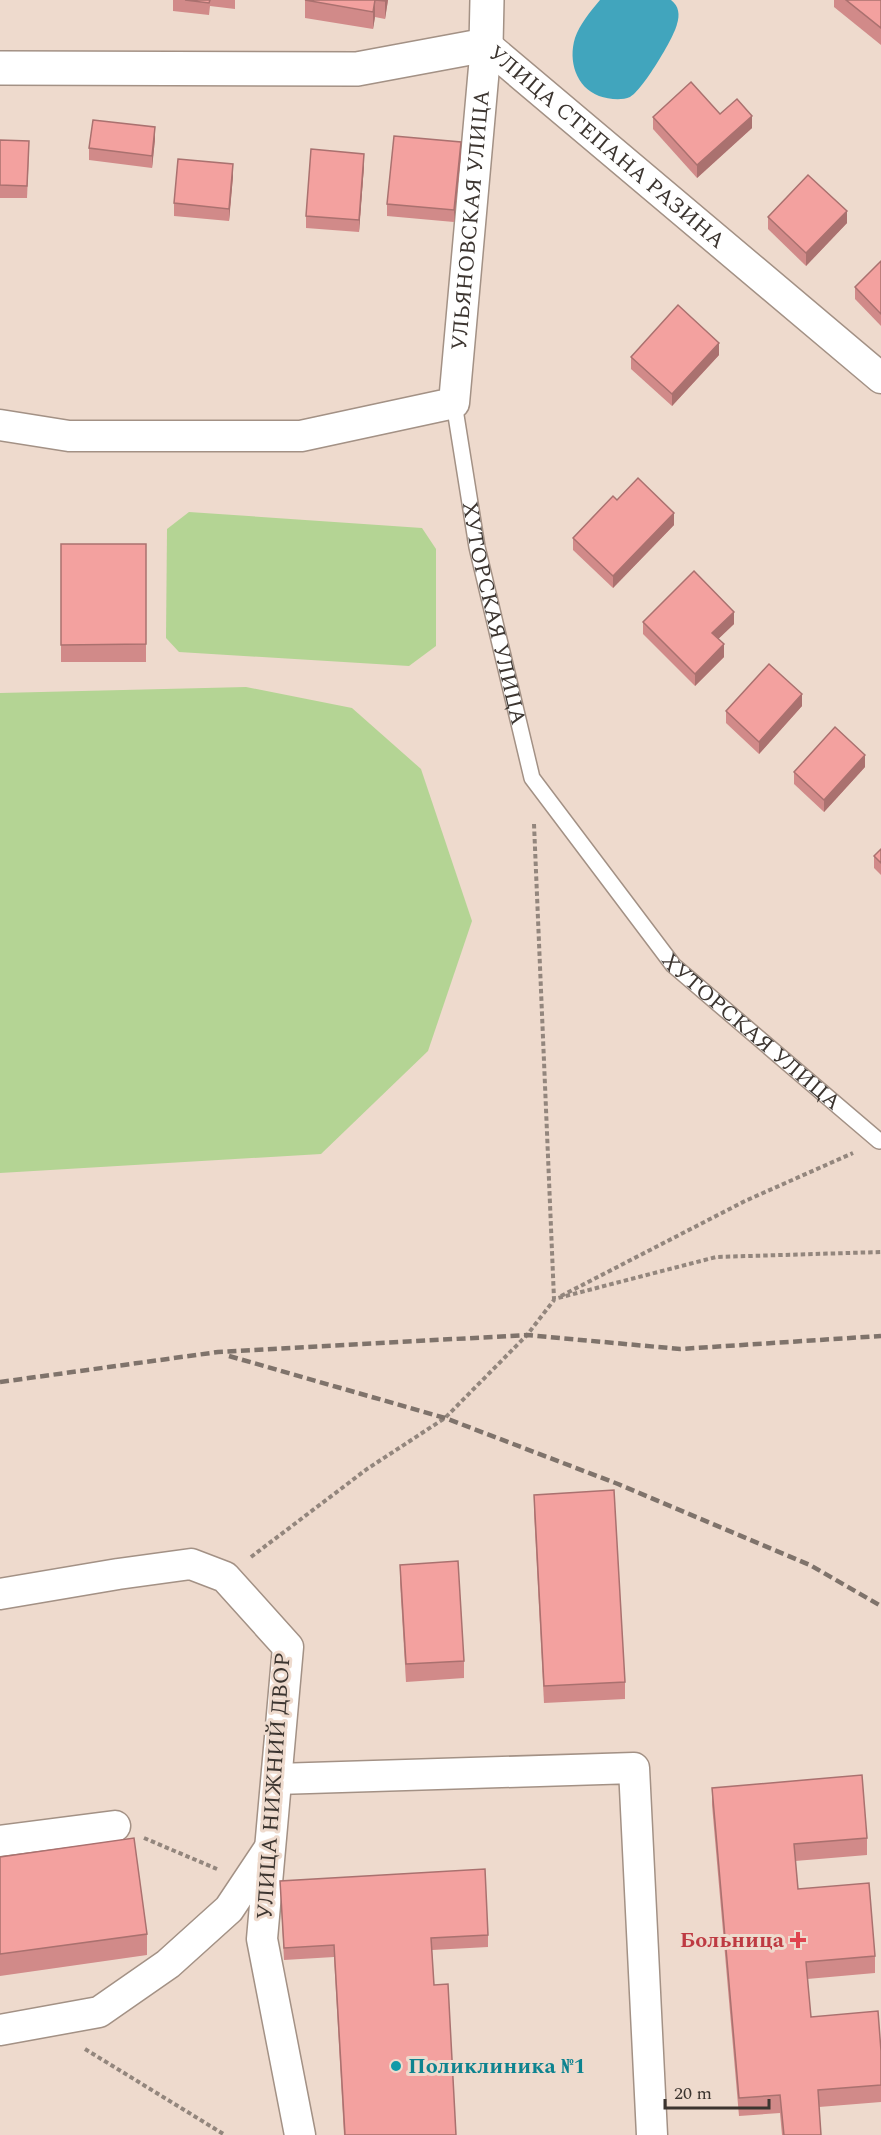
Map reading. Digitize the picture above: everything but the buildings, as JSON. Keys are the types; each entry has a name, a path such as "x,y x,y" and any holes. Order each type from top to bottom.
{"street":[{"name":"УЛЬЯНОВСКАЯ УЛИЦА","path":"454,403 486,45 487,0"},
{"name":"УЛИЦА СТЕПАНА РАЗИНА","path":"0,68 357,69 486,45 881,378"},
{"path":"0,425 69,436 301,436 454,403"},
{"name":"УЛИЦА НИЖНИЙ ДВОР","path":"0,1594 191,1564 225,1577 288,1647 262,1939 300,2135"},
{"path":"277,1779 634,1768 652,2135"},
{"path":"0,1841 115,1826"},
{"path":"0,2030 99,2012 158,1971 229,1909 270,1846"}],"lane":[{"name":"ХУТОРСКАЯ УЛИЦА","path":"454,403 477,547 532,778 673,965 879,1141"}],"path":[{"path":"532,778 554,1299"},
{"path":"225,1577 368,1469 445,1418 527,1335 554,1299 745,1201 879,1141"},
{"path":"554,1299 716,1257 881,1252"},
{"path":"115,1826 247,1882"},
{"path":"44,2023 225,2135"}],"green space":[{"path":"189,512 422,528 436,549 436,646 409,666 179,652 166,638 167,529"},
{"path":"246,687 352,708 421,769 472,921 428,1051 321,1154 0,1173 0,693"}],"water":[{"path":"600,0 671,0 676,5 679,14 675,31 664,52 642,85 630,97 606,98 591,92 579,80 573,64 573,47 577,33"}],"railway":[{"path":"0,1382 218,1352 527,1335 680,1349 881,1336"},
{"path":"229,1356 445,1418 618,1484 810,1565 881,1606"}],"place":[{"name":"Больница","path":"798,1940"},
{"name":"Поликлиника №1","path":"396,2066"}]}
